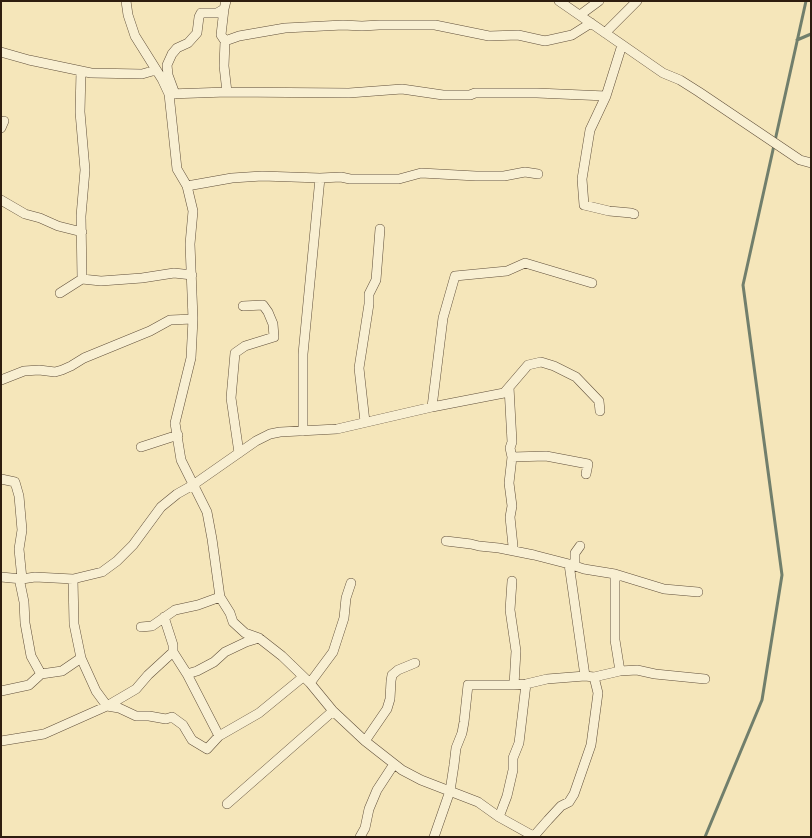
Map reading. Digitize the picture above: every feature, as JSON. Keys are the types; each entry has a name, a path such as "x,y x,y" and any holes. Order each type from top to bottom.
{"street":[{"path":"126,1 128,15 135,36 172,94"},
{"path":"558,1 663,73 680,80 699,92 800,160 811,163"},
{"path":"580,15 599,1"},
{"path":"605,33 637,1"},
{"path":"225,5 221,35 225,41 224,66 227,92"},
{"path":"225,5 217,12 201,13 197,33 188,43 177,48 172,54 167,65 172,94 177,169 187,186 193,211 190,244 193,319 191,358 175,423 181,460 207,512 220,597 230,613 233,622 245,633 259,638 282,656 333,710 365,741 402,770 421,780 478,802 499,817 534,837 557,811 569,802 574,794 591,745 598,693 590,677 572,565 575,553 580,546"},
{"path":"225,41 239,36 285,28 343,25 435,25 489,36 518,35 545,41 572,35 591,23"},
{"path":"622,45 606,96 590,130 582,179 584,205 609,211 634,214"},
{"path":"1,52 28,60 91,73 142,74 156,70"},
{"path":"81,71 80,112 85,170 81,216 82,280"},
{"path":"172,94 227,92 349,93 402,89 443,95 470,95 475,93 537,93 606,96"},
{"path":"187,186 232,178 262,176 399,179 421,173 458,176 504,176 525,172 538,174"},
{"path":"303,431 303,354 320,178"},
{"path":"1,200 25,214 40,218 58,226 82,232"},
{"path":"365,422 359,368 370,294 376,280 380,229"},
{"path":"432,407 443,318 455,276 507,271 525,263 592,282"},
{"path":"60,292 82,280 102,281 142,278 174,273 192,275"},
{"path":"239,453 231,398 235,353 245,346 274,337 273,324 263,305 243,306"},
{"path":"1,380 24,371 39,370 56,372 71,366 84,358 150,331 170,320 193,319"},
{"path":"1,577 73,579 102,572 117,561 133,545 161,507 177,494 193,485 256,441 270,434 280,432 336,429 432,407 504,394 528,365 541,362 554,366 576,377 599,402 600,411"},
{"path":"509,387 512,442 510,448 512,456 509,483 512,506 510,517 513,546 512,550"},
{"path":"141,447 178,435"},
{"path":"512,456 546,456 588,464 586,474"},
{"path":"1,479 15,482 19,496 22,530 19,549 20,578 24,602 25,623 32,656 41,674"},
{"path":"446,541 534,554 584,569 615,574 664,589 698,592"},
{"path":"615,574 615,640 620,671"},
{"path":"73,579 74,624 81,658 96,691 107,706 120,708 136,716 149,716 166,719 172,717 183,725 192,740 207,749 219,736 259,713 306,680 333,652 344,618 346,598 352,583"},
{"path":"512,581 510,610 516,651 514,685"},
{"path":"141,627 152,626 175,610 198,605 220,597"},
{"path":"164,617 173,645 173,652 187,674 219,736"},
{"path":"187,674 197,672 214,662 225,652 246,642 259,638"},
{"path":"1,741 44,734 107,706 133,692 160,663 173,652"},
{"path":"1,691 29,685 41,674 62,671 81,658"},
{"path":"365,741 386,709 390,699 392,675 398,670 415,663"},
{"path":"434,837 450,791 456,748 462,733 464,722 468,685 526,684 547,679 590,677 620,671 637,670 655,674 705,679"},
{"path":"499,817 507,796 513,770 513,758 519,743 526,684"},
{"path":"227,804 333,710"},
{"path":"360,837 365,828 377,790 394,764"}],"waterway":[{"path":"705,837 762,700 782,575 743,285 806,1"},
{"path":"797,40 811,34"}]}
